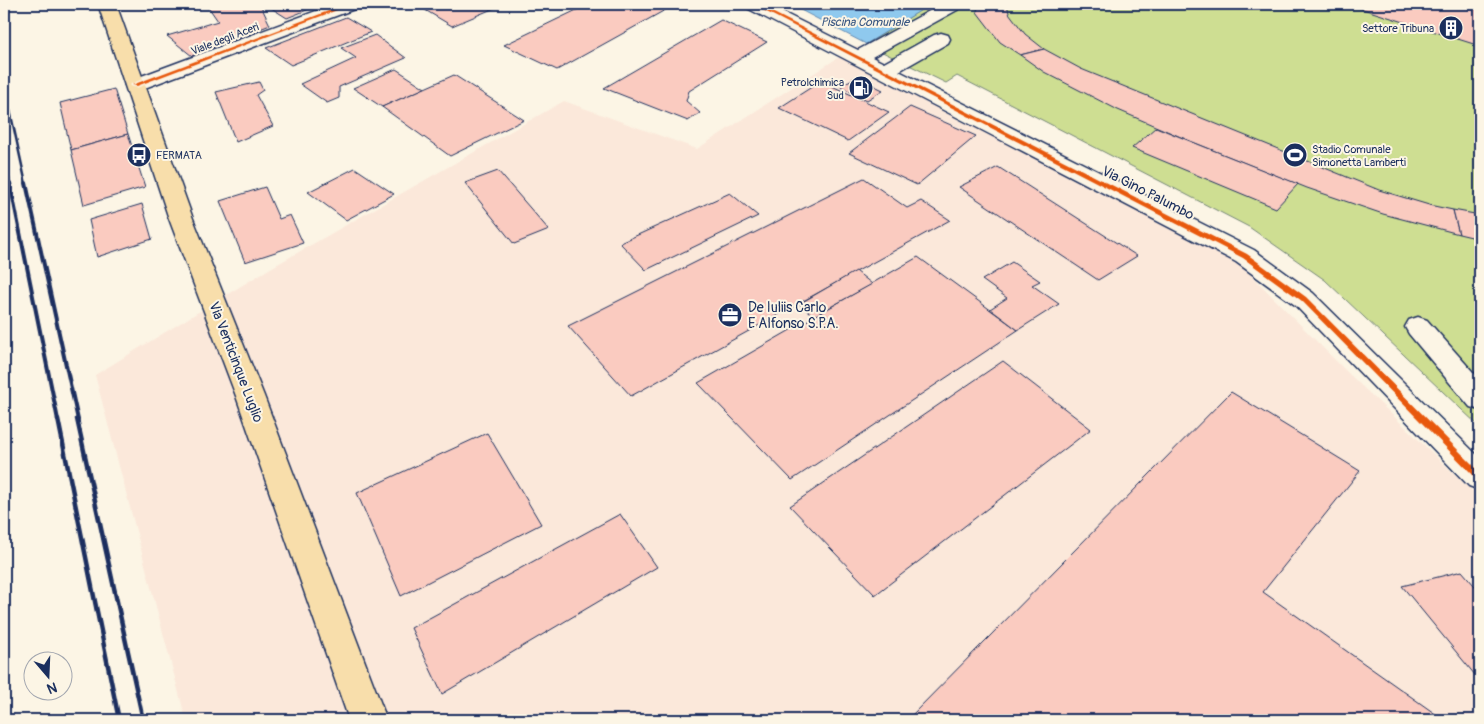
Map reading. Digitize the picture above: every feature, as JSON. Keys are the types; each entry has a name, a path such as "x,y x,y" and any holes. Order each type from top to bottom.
{"main road":[{"name":"Via Venticinque Luglio","path":"107,4 180,216 250,396 368,720"}],"street":[{"name":"Viale degli Aceri","path":"135,85 350,4"},
{"name":"Via Gino Palumbo","path":"753,4 1245,256 1304,299 1480,477"},
{"path":"857,58 953,5"},
{"path":"883,72 941,39"},
{"path":"1418,327 1480,399"}],"shaded area":[{"path":"856,46 1243,267 1347,372 1480,498 1480,720 186,720 95,375 269,269 564,101 697,149"}],"green space":[{"name":"Stadio Comunale Simonetta Lamberti","path":"931,4 1480,4 1480,427 1325,280 1249,227 957,76 946,83 866,44"}],"water":[{"name":"Piscina Comunale","path":"789,4 931,4 866,44"}],"building":[{"path":"260,4 270,25 192,56 167,36 218,21 207,5"},
{"path":"265,4 322,4 287,18"},
{"path":"415,4 504,4 452,26"},
{"path":"589,4 676,4 557,70 504,45"},
{"path":"978,4 1007,4 1009,13 1025,34 1044,49 1020,55 1000,42 977,12"},
{"name":"Settore Tribuna","path":"1347,4 1464,4 1480,9 1480,46"},
{"path":"346,17 371,32 291,65 266,48"},
{"path":"721,20 767,42 689,91 686,101 700,113 688,121 604,88"},
{"path":"375,35 406,58 339,87 339,98 327,103 300,84 356,58 341,48"},
{"path":"1044,49 1081,69 1379,190 1453,210 1459,234 1383,214 1307,188 1118,110 1044,72 1020,55"},
{"path":"396,69 425,88 382,107 353,88"},
{"path":"454,75 524,120 450,156 382,107"},
{"name":"Petrolchimica Sud","path":"856,77 883,90 867,100 840,86"},
{"path":"821,81 889,112 848,141 779,108"},
{"path":"259,82 263,90 256,95 273,126 236,142 216,92"},
{"path":"114,89 128,134 71,150 60,103"},
{"path":"910,107 976,136 917,185 849,153"},
{"path":"1156,127 1298,184 1276,208 1132,148"},
{"path":"128,134 145,187 84,205 71,150"},
{"path":"998,167 1137,256 1098,280 959,187"},
{"path":"355,168 394,194 346,220 308,192"},
{"path":"498,171 549,230 514,244 465,183"},
{"path":"864,178 907,208 921,201 950,220 631,396 568,326"},
{"path":"265,187 279,219 290,215 303,243 245,262 220,201"},
{"path":"730,193 758,216 646,270 620,243"},
{"path":"142,204 152,239 97,257 89,220"},
{"path":"1453,210 1480,215 1480,239 1459,234"},
{"path":"918,257 1018,330 792,480 698,383"},
{"path":"1012,262 1040,281 1032,285 1059,304 1018,330 990,309 1007,298 982,280"},
{"path":"856,271 872,284 814,316 799,304"},
{"path":"1003,361 1091,429 875,595 790,506"},
{"path":"1231,392 1360,471 1263,592 1444,720 907,720"},
{"path":"487,433 541,524 401,596 357,493"},
{"path":"620,514 657,567 442,694 411,628"},
{"path":"1462,571 1480,592 1480,681 1402,586"}],"railway":[{"path":"4,83 26,184"},
{"path":"4,152 10,184"},
{"path":"10,183 58,420"},
{"path":"26,183 78,420"},
{"path":"58,419 119,720"},
{"path":"77,419 143,720"}],"cycle path":[{"path":"135,85 351,4"},
{"path":"753,4 1245,256 1304,299 1480,477"}],"place":[{"name":"Settore Tribuna","path":"1451,28"},
{"name":"Petrolchimica Sud","path":"861,88"},
{"name":"FERMATA","path":"139,155"},
{"name":"Stadio Comunale Simonetta Lamberti","path":"1295,155"},
{"name":"De Iuliis Carlo E Alfonso S.P.A.","path":"730,315"}]}
